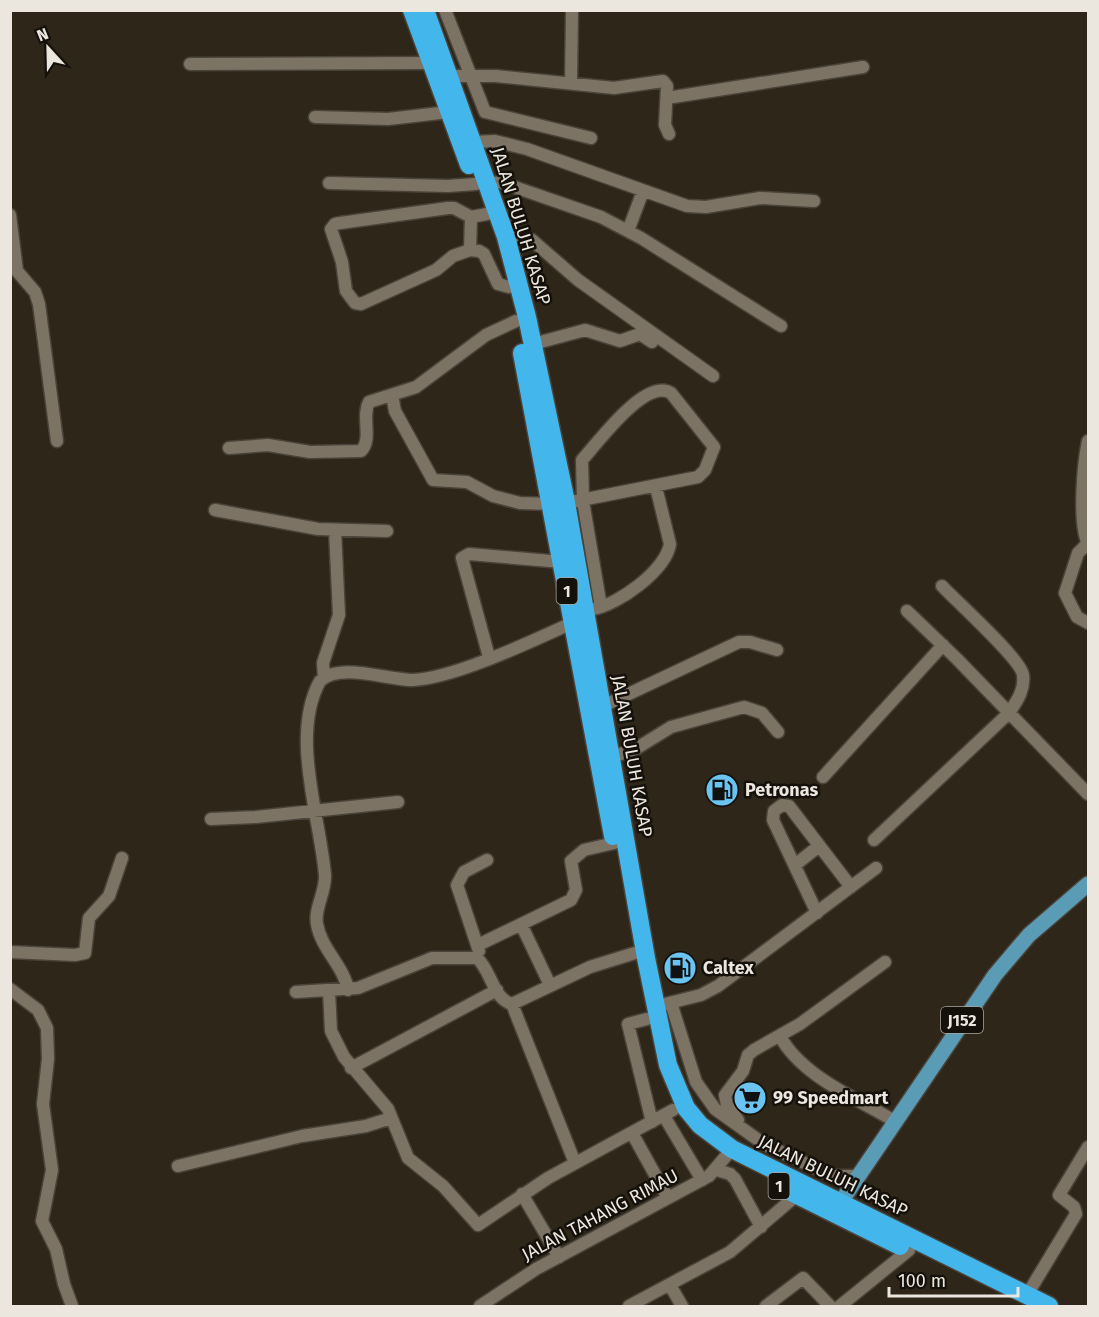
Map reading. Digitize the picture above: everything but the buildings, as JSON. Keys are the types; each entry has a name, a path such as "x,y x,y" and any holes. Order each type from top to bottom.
{"highway":[{"name":"JALAN BULUH KASAP","path":"412,10 449,112 506,237 533,344 563,499 562,562 586,613 614,843 635,953 658,1009 660,1082 668,1113 725,1159 797,1195 838,1207 909,1250 1027,1301 1049,1306"},
{"name":"JALAN BULUH KASAP","path":"425,10 459,75 482,184 479,216 509,287 563,499"},
{"name":"JALAN BULUH KASAP","path":"563,526 586,613 668,1065 686,1108 725,1159 838,1207 1027,1301"}],"main road":[{"name":"J152","path":"838,1207 994,975 1029,935 1089,884"}],"street":[{"path":"445,10 459,75 485,112 591,138"},
{"path":"571,84 573,10"},
{"path":"190,64 431,63"},
{"path":"667,98 863,67"},
{"path":"459,75 622,88 663,81 667,86 665,124 669,135"},
{"path":"315,117 388,119 449,112"},
{"path":"473,141 495,141 527,149 687,206 706,207 760,198 814,201"},
{"path":"328,183 448,186 500,182 532,192 601,217 628,231 781,326"},
{"path":"628,231 643,191"},
{"path":"470,250 479,216 454,208 340,223 335,224 331,229 349,296 355,303 361,304 436,270 453,256 470,250 479,250 484,254 498,284 509,287"},
{"path":"10,215 17,271 35,292 39,304 57,441"},
{"path":"506,237 532,240 557,264 713,376"},
{"path":"229,448 268,445 310,452 357,452 364,447 366,442 367,406 374,399 416,387 486,335 516,321"},
{"path":"533,344 585,330 620,340 635,334 653,343 661,340"},
{"path":"392,394 395,411 414,441 433,480 466,482 493,496 520,503 563,499 656,487 702,475 714,450 668,391 649,394 631,406 582,460 563,499 586,613"},
{"path":"1089,441 1083,495 1084,535 1088,544 1078,553 1065,593 1077,617 1089,623"},
{"path":"324,677 342,673 418,679 442,674 489,657 620,600 660,565 669,551 670,544 656,487"},
{"path":"215,510 318,529 387,531"},
{"path":"335,530 339,615 323,663 324,677 316,689 307,735 307,762 325,877 317,923 329,952 343,973 348,990"},
{"path":"489,657 462,558 469,554 562,562"},
{"path":"874,840 1010,713 1020,697 1023,685 1020,666 942,586"},
{"path":"907,611 1089,794"},
{"path":"603,706 663,680 733,644 750,642 777,650"},
{"path":"823,777 943,645"},
{"path":"612,758 637,748 670,727 744,707 762,713 778,732"},
{"path":"210,819 238,819 398,801"},
{"path":"817,913 773,820 774,811 782,805 789,806 851,887"},
{"path":"296,992 348,990 377,983 432,958 478,951 521,924 576,896 570,865 575,856 584,850 614,843"},
{"path":"795,865 819,846"},
{"path":"10,952 85,953 89,918 109,896 122,858"},
{"path":"487,860 464,872 457,885 478,951 497,990 506,1001 512,1004 575,1163"},
{"path":"652,1122 628,1024 658,1009 709,992 876,868"},
{"path":"521,924 550,984"},
{"path":"512,1004 590,967 635,953"},
{"path":"746,1130 727,1105 725,1095 743,1071 748,1055 765,1042 780,1036 885,962"},
{"path":"10,988 38,1010 47,1028 49,1049 43,1104 52,1170 42,1221 56,1249 72,1306"},
{"path":"351,1068 497,990"},
{"path":"329,991 331,1031 351,1068 381,1100 392,1118 408,1158 451,1194 475,1225 483,1224 522,1194 575,1163 668,1113 702,1180"},
{"path":"658,1009 705,1098 715,1109 764,1144 832,1176 859,1176"},
{"path":"780,1036 790,1053 803,1065 896,1122"},
{"path":"178,1166 302,1136 366,1126 392,1118"},
{"path":"632,1133 668,1198"},
{"path":"1027,1301 1076,1214 1074,1207 1059,1195 1089,1146"},
{"path":"725,1159 730,1174 761,1227"},
{"name":"JALAN TAHANG RIMAU","path":"480,1306 506,1287 702,1180 725,1159"},
{"path":"522,1194 559,1257"},
{"path":"629,1306 727,1254 797,1195"},
{"path":"840,1306 909,1250"},
{"path":"766,1306 803,1278 830,1306"},
{"path":"670,1285 682,1306"}],"place":[{"name":"Petronas","path":"722,790"},
{"name":"Caltex","path":"680,968"},
{"name":"99 Speedmart","path":"750,1098"}]}
